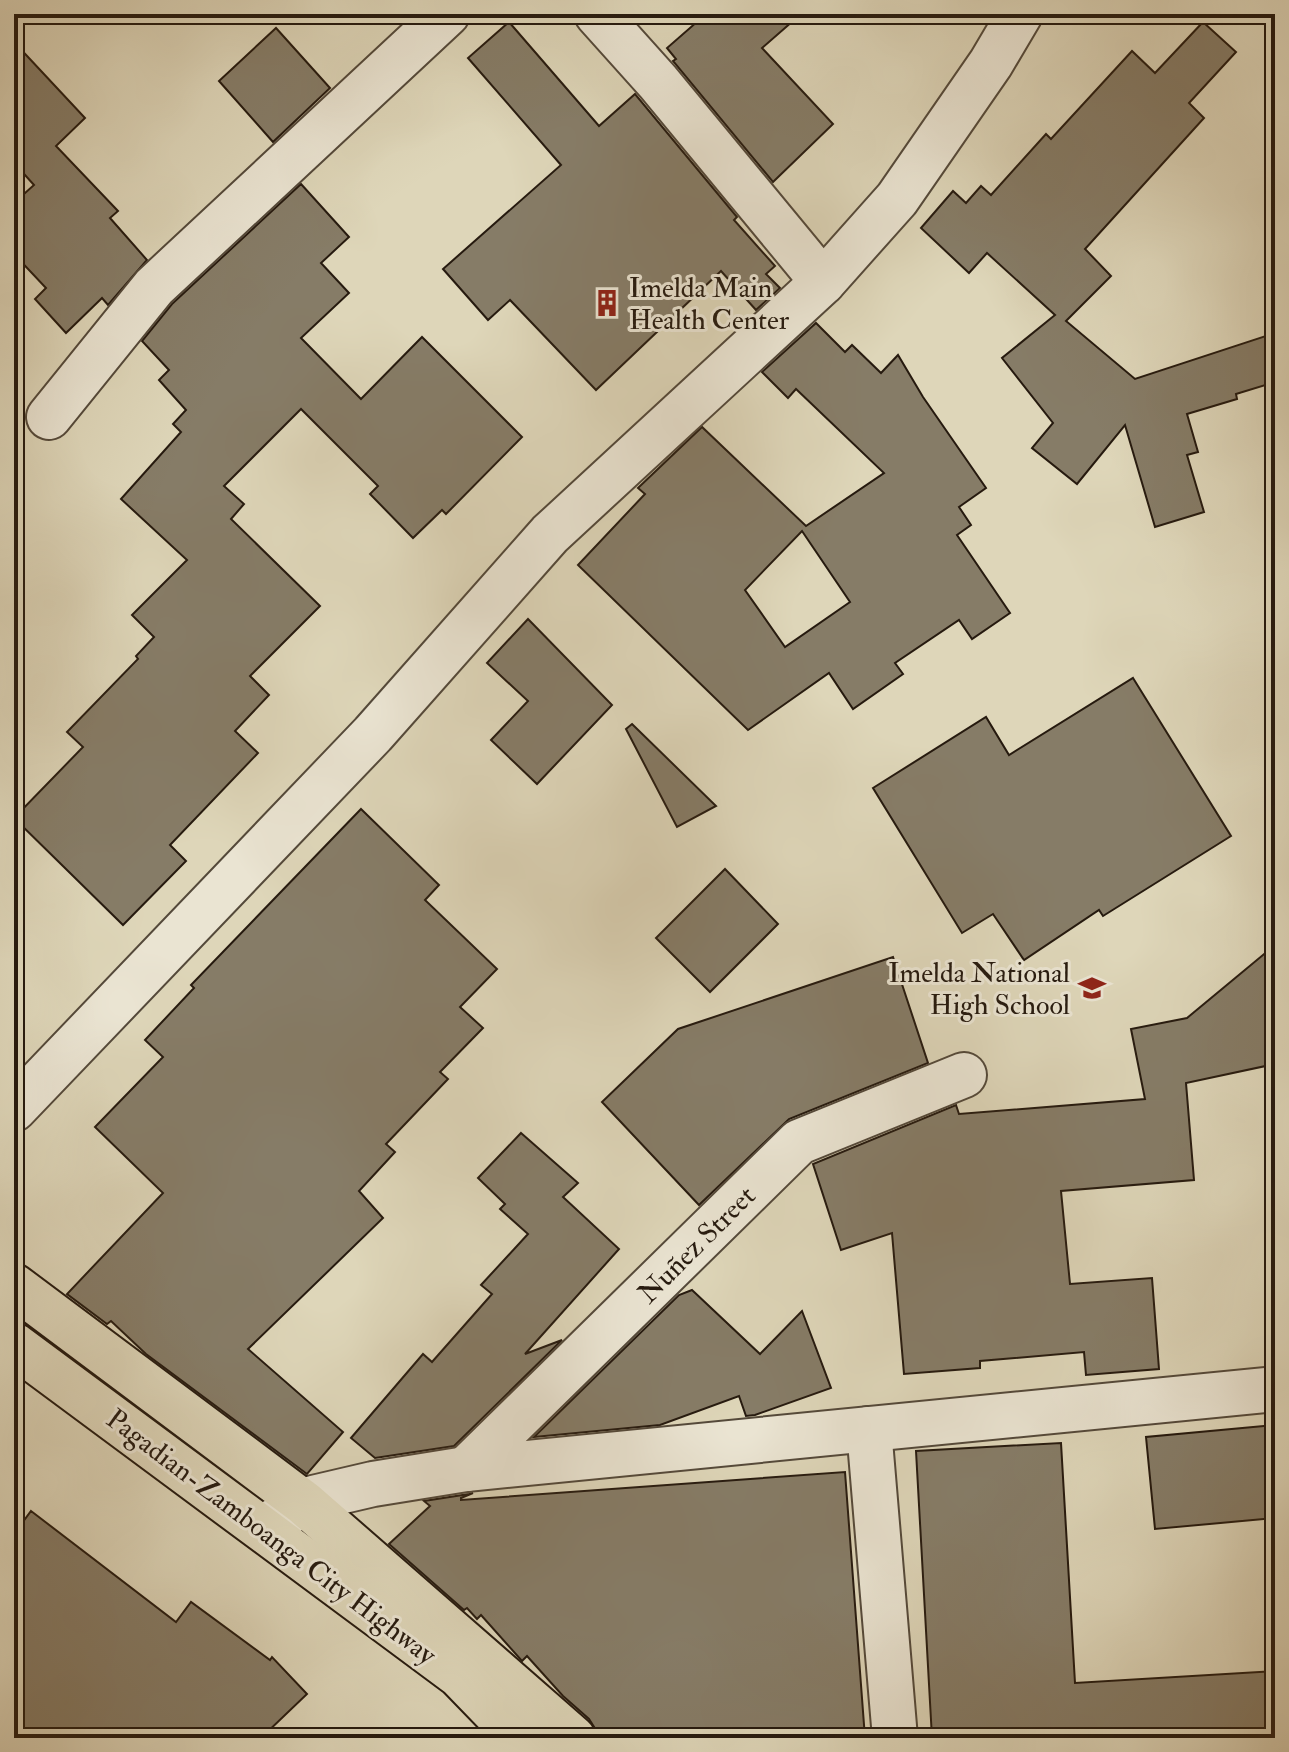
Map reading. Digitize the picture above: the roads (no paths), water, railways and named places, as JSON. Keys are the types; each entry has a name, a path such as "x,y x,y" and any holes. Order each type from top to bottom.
{"highway":[{"name":"Pagadian-Zamboanga City Highway","path":"14,1286 304,1503 573,1738"},
{"name":"Pagadian-Zamboanga City Highway","path":"14,1345 459,1675 520,1738"}],"street":[{"path":"49,417 154,287 447,14"},
{"path":"597,14 658,82 823,282"},
{"path":"14,1109 373,734 550,534 823,282 897,199 991,63 1020,14"},
{"name":"Nuñez Street","path":"466,1469 799,1142 964,1075"},
{"path":"262,1528 313,1498 373,1484 466,1469 1275,1389"},
{"path":"869,1429 895,1738"}],"place":[{"name":"Imelda Main Health Center","path":"607,303"},
{"name":"Imelda National High School","path":"1092,988"}]}
